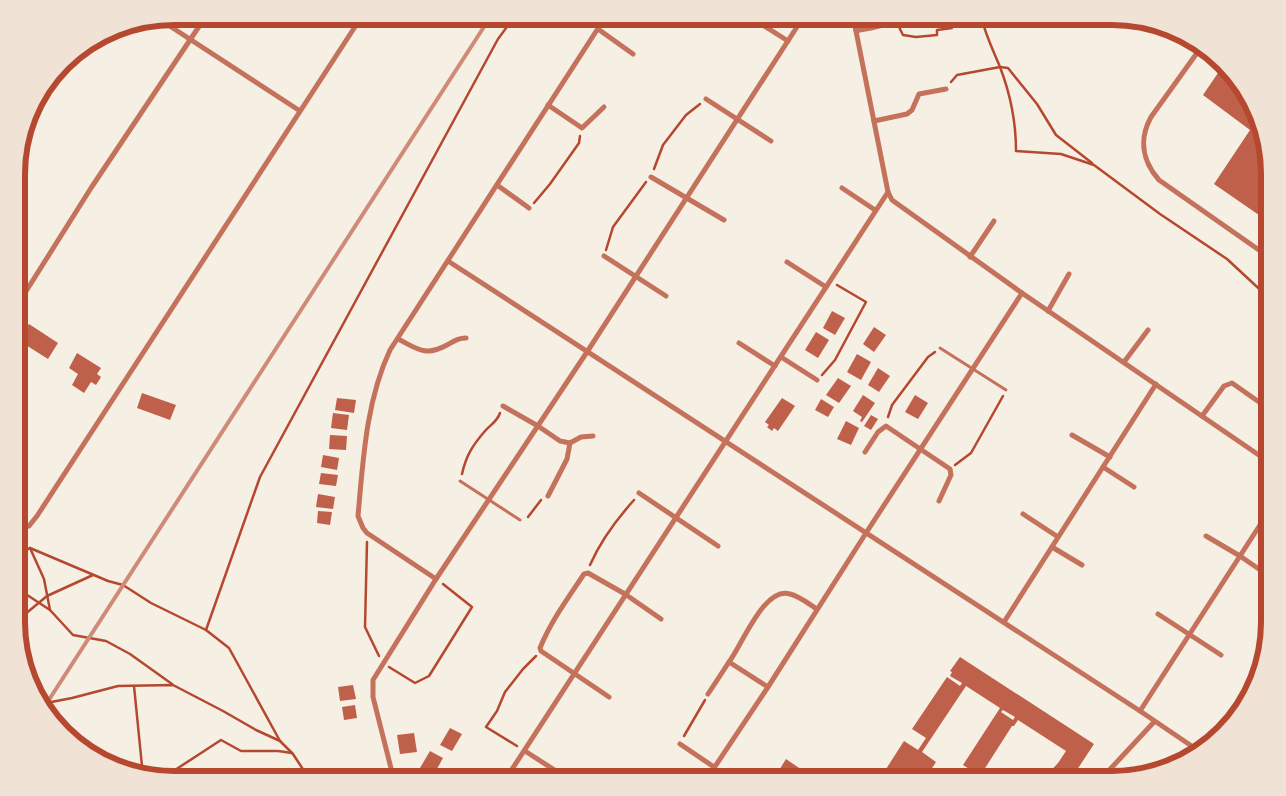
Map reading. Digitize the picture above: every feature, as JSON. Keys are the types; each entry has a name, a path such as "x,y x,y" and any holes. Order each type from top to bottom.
{"street":[{"path":"168,25 300,111"},
{"path":"25,293 91,188 200,25"},
{"path":"25,527 29,526 37,516 356,25"},
{"path":"436,579 367,533 358,516 364,454 375,390 383,366 398,338 600,25"},
{"path":"763,25 788,41"},
{"path":"392,771 373,697 373,680 436,579 587,352 798,25"},
{"path":"855,25 888,192 892,200 1022,293 1261,457"},
{"path":"856,31 879,25"},
{"path":"598,29 632,54"},
{"path":"1198,52 1147,125 1143,144 1146,161 1159,180 1261,251"},
{"path":"874,121 907,114 912,110 918,94 946,89"},
{"path":"706,100 771,141"},
{"path":"548,106 580,128 585,127 604,107"},
{"path":"651,177 724,220"},
{"path":"497,185 529,208"},
{"path":"842,188 874,210"},
{"path":"511,771 675,517 776,366 874,210 888,192"},
{"path":"970,256 994,220"},
{"path":"604,256 635,278 666,296"},
{"path":"448,261 1004,622 1192,747"},
{"path":"786,262 826,287"},
{"path":"1048,311 1069,274"},
{"path":"712,771 768,687 1022,293"},
{"path":"1124,362 1148,330"},
{"path":"398,338 428,352 437,350 455,340 466,338"},
{"path":"738,343 776,366"},
{"path":"781,357 817,380"},
{"path":"1202,416 1224,386 1232,383 1261,403"},
{"path":"1004,622 1156,384"},
{"path":"503,406 560,441 570,443 581,437 593,436"},
{"path":"865,452 878,432 886,426 950,468 951,475 939,501"},
{"path":"1072,435 1110,457"},
{"path":"548,496 567,459 570,443"},
{"path":"1103,467 1134,487"},
{"path":"639,494 718,546"},
{"path":"1023,514 1058,537"},
{"path":"1140,711 1261,523"},
{"path":"1206,536 1261,570"},
{"path":"1052,547 1082,565"},
{"path":"609,696 541,651 540,648 549,629 564,604 586,573 625,594 661,619"},
{"path":"708,694 762,609 773,596 785,593 791,594 817,609"},
{"path":"1158,614 1221,655"},
{"path":"729,662 768,687"},
{"path":"1108,771 1154,722"},
{"path":"680,744 714,767"},
{"path":"525,751 556,771"}],"lane":[{"path":"940,348 1006,390"},
{"path":"460,481 520,520"}],"path":[{"path":"206,630 260,477 498,39 508,25"},
{"path":"899,25 903,35 916,37 937,35 937,30 952,28 952,25"},
{"path":"983,25 1008,93 1016,136 1016,151 1061,154 1094,165"},
{"path":"946,89 957,74 1000,67 1008,68 1037,104 1056,135 1160,214 1226,259 1261,291"},
{"path":"604,256 613,227 642,186 651,177 663,145 686,115 706,100"},
{"path":"529,208 550,184 580,143 580,128"},
{"path":"817,380 834,360 866,302 830,281"},
{"path":"886,426 892,405 928,357 940,348"},
{"path":"950,468 971,453 1006,390"},
{"path":"460,481 466,458 481,436 497,421 503,406"},
{"path":"586,573 612,524 639,494"},
{"path":"520,520 524,522 544,496 548,496"},
{"path":"30,548 44,579 50,610"},
{"path":"25,550 30,548 123,585 151,603 206,630 229,648 280,740 293,754 304,771"},
{"path":"25,614 48,596 94,575"},
{"path":"25,594 50,610 73,635 106,641 130,654 173,685 256,730 280,740"},
{"path":"525,751 486,727 498,711 505,692 523,669 541,651"},
{"path":"49,703 118,686 173,685"},
{"path":"134,686 143,767"},
{"path":"680,744 690,723 708,694"},
{"path":"171,771 175,770 221,740 241,751 278,751 293,754"}],"building":[{"path":"1219,71 1230,83 1250,117 1256,136 1261,164 1261,216 1214,184 1250,130 1203,95"},
{"path":"832,311 845,318 835,335 823,328"},
{"path":"29,324 58,343 48,359 25,344 25,330"},
{"path":"874,327 886,335 874,352 863,344"},
{"path":"816,332 829,340 818,358 805,350"},
{"path":"77,353 101,368 97,374 101,377 96,385 91,382 84,393 72,385 78,374 69,368"},
{"path":"857,354 871,362 861,380 847,372"},
{"path":"878,368 890,376 879,392 868,385"},
{"path":"838,378 851,386 839,403 826,395"},
{"path":"142,393 176,405 170,420 137,408"},
{"path":"863,395 875,403 862,422 860,421 862,417 853,411"},
{"path":"915,395 928,403 918,419 905,412"},
{"path":"337,398 356,400 354,413 335,410"},
{"path":"782,398 795,406 778,431 774,428 772,431 765,422"},
{"path":"821,399 834,407 828,417 815,410"},
{"path":"333,413 349,415 347,430 331,428"},
{"path":"871,415 878,419 871,430 864,426"},
{"path":"846,421 859,428 851,445 837,439"},
{"path":"330,435 347,436 346,450 329,449"},
{"path":"323,455 339,458 337,470 321,467"},
{"path":"321,473 338,475 336,486 319,484"},
{"path":"318,494 335,497 333,509 316,507"},
{"path":"318,511 332,512 330,525 317,523"},
{"path":"960,657 1094,744 1076,771 1050,771 1066,751 1018,720 1012,726 983,771 972,771 963,765 1000,708 966,686 922,752 936,762 930,771 885,771 904,741 918,750 926,738 912,729 947,677 960,686 962,683 950,676 952,672 950,671","holes":["1003,710 1015,717 1013,720 1001,712"]},
{"path":"353,685 356,699 340,701 338,687"},
{"path":"355,705 357,718 344,720 342,707"},
{"path":"450,728 462,734 452,751 440,745"},
{"path":"414,733 417,752 400,754 397,735"},
{"path":"430,751 443,758 436,771 425,771 420,768"},
{"path":"786,759 804,771 779,771"}],"railway":[{"path":"48,701 485,25"}]}
